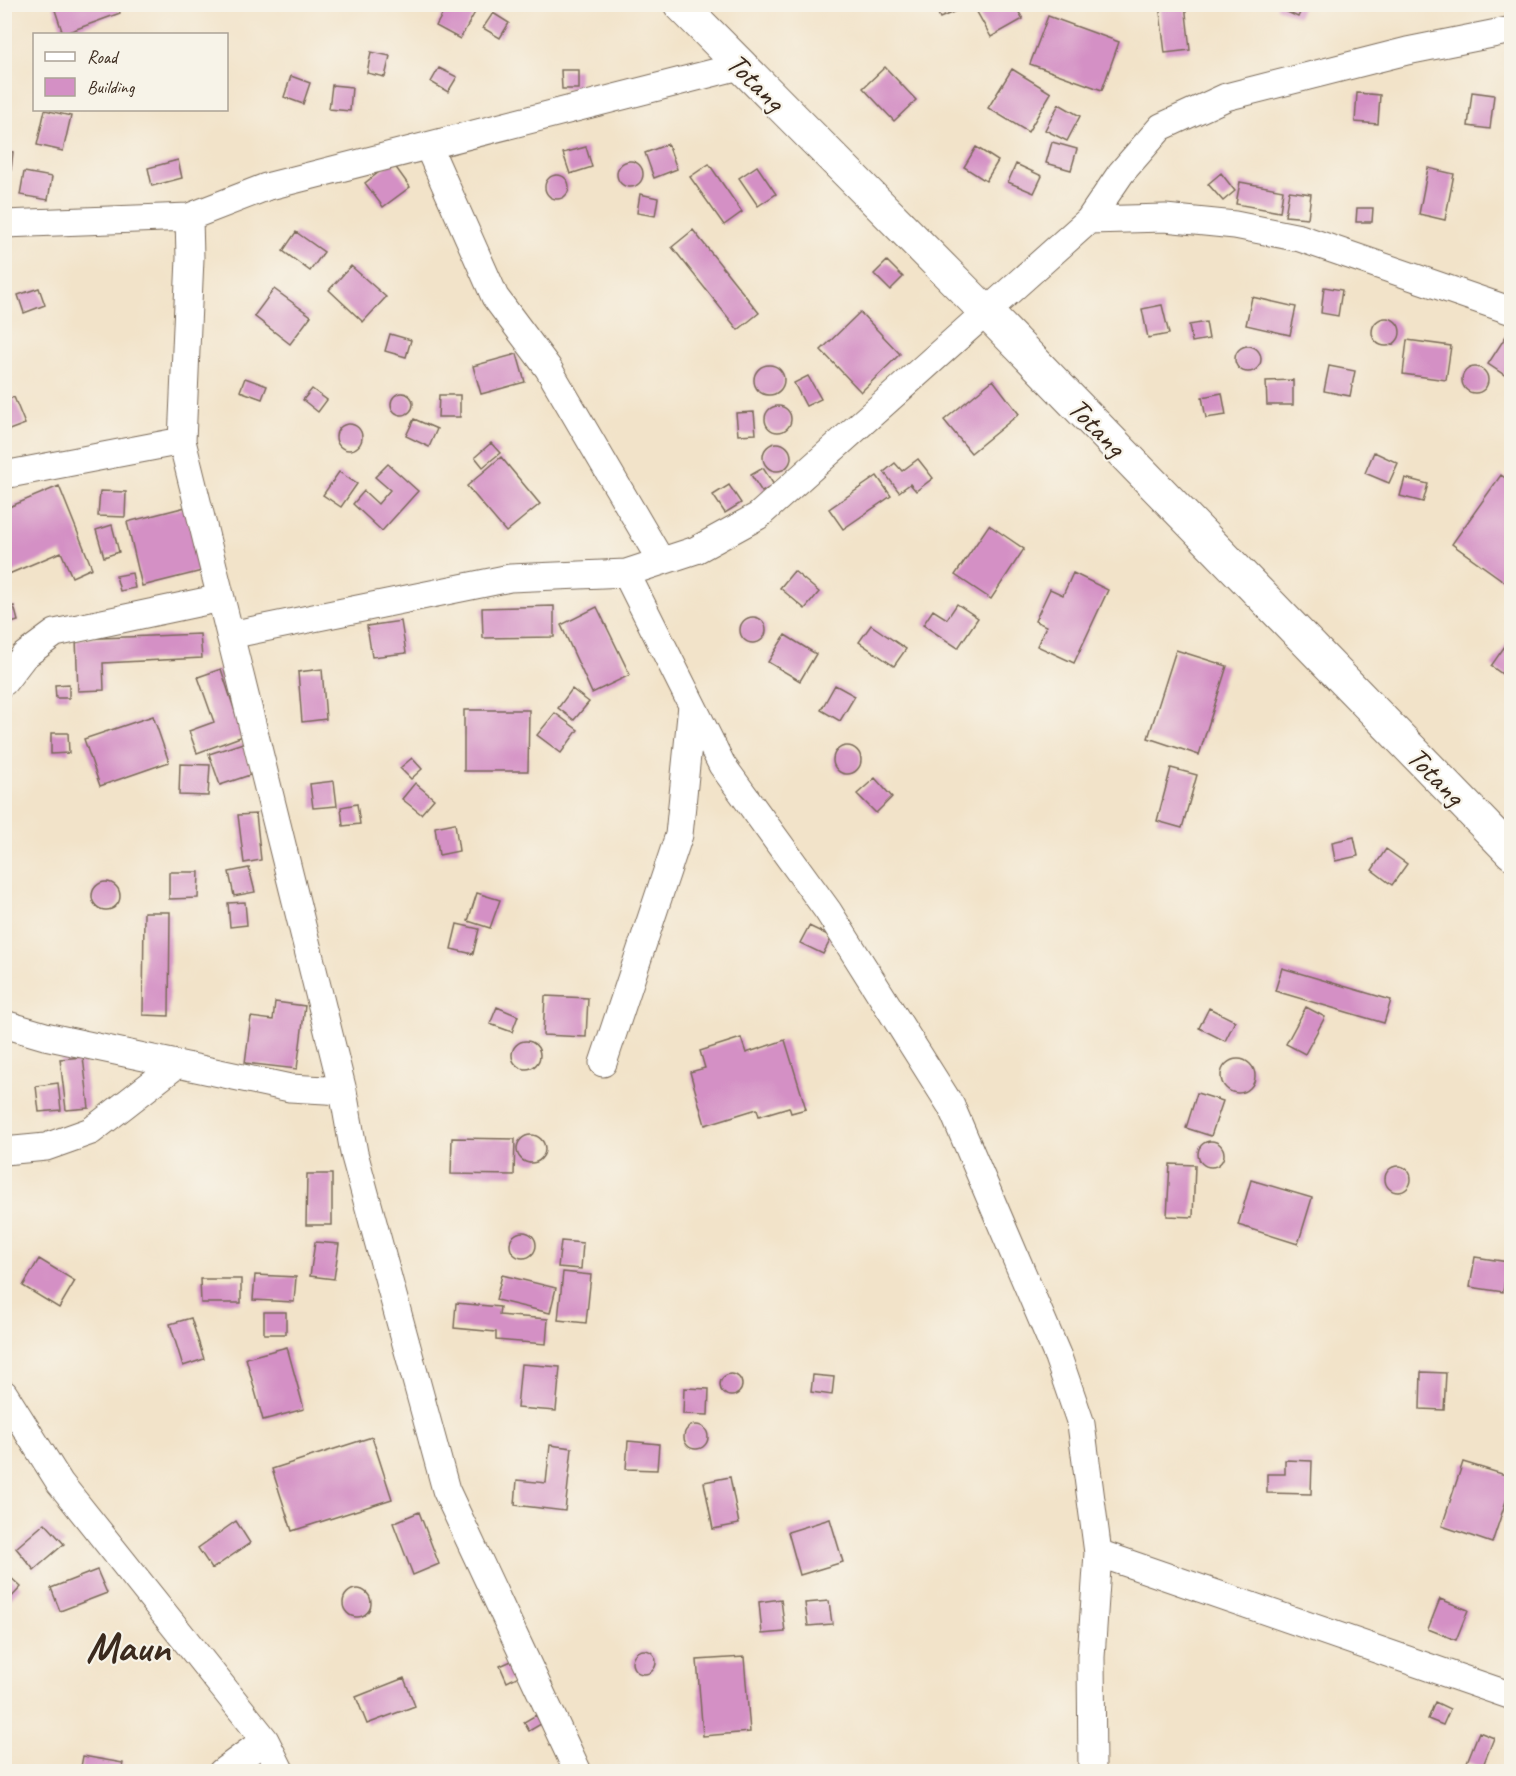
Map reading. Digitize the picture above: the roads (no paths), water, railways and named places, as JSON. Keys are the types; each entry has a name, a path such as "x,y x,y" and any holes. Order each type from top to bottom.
{"street":[{"name":"Totang","path":"680,4 986,312 1512,853"},
{"path":"231,635 510,578 626,573 696,550 758,516 1089,220 1121,173 1161,128 1226,97 1407,51 1512,30"},
{"path":"4,224 189,217 266,187 740,66"},
{"path":"428,146 495,297 548,368 661,561"},
{"path":"189,217 190,258 182,441 343,1091 354,1153 446,1490 578,1772"},
{"path":"1089,220 1165,218 1235,225 1300,238 1512,311"},
{"path":"4,475 182,441"},
{"path":"626,573 722,765 828,911 951,1106 1058,1357 1081,1424 1098,1553 1091,1657 1092,1772"},
{"path":"4,682 24,656 55,633 221,598"},
{"path":"603,1063 679,835 692,705"},
{"path":"4,1024 45,1036 290,1088 343,1091"},
{"path":"4,1151 46,1147 91,1131 176,1065"},
{"path":"4,1394 60,1483 265,1740 281,1772"},
{"path":"1098,1553 1512,1696"},
{"path":"222,1772 265,1740"}],"district":[{"name":"Maun","path":"128,1646"}]}
